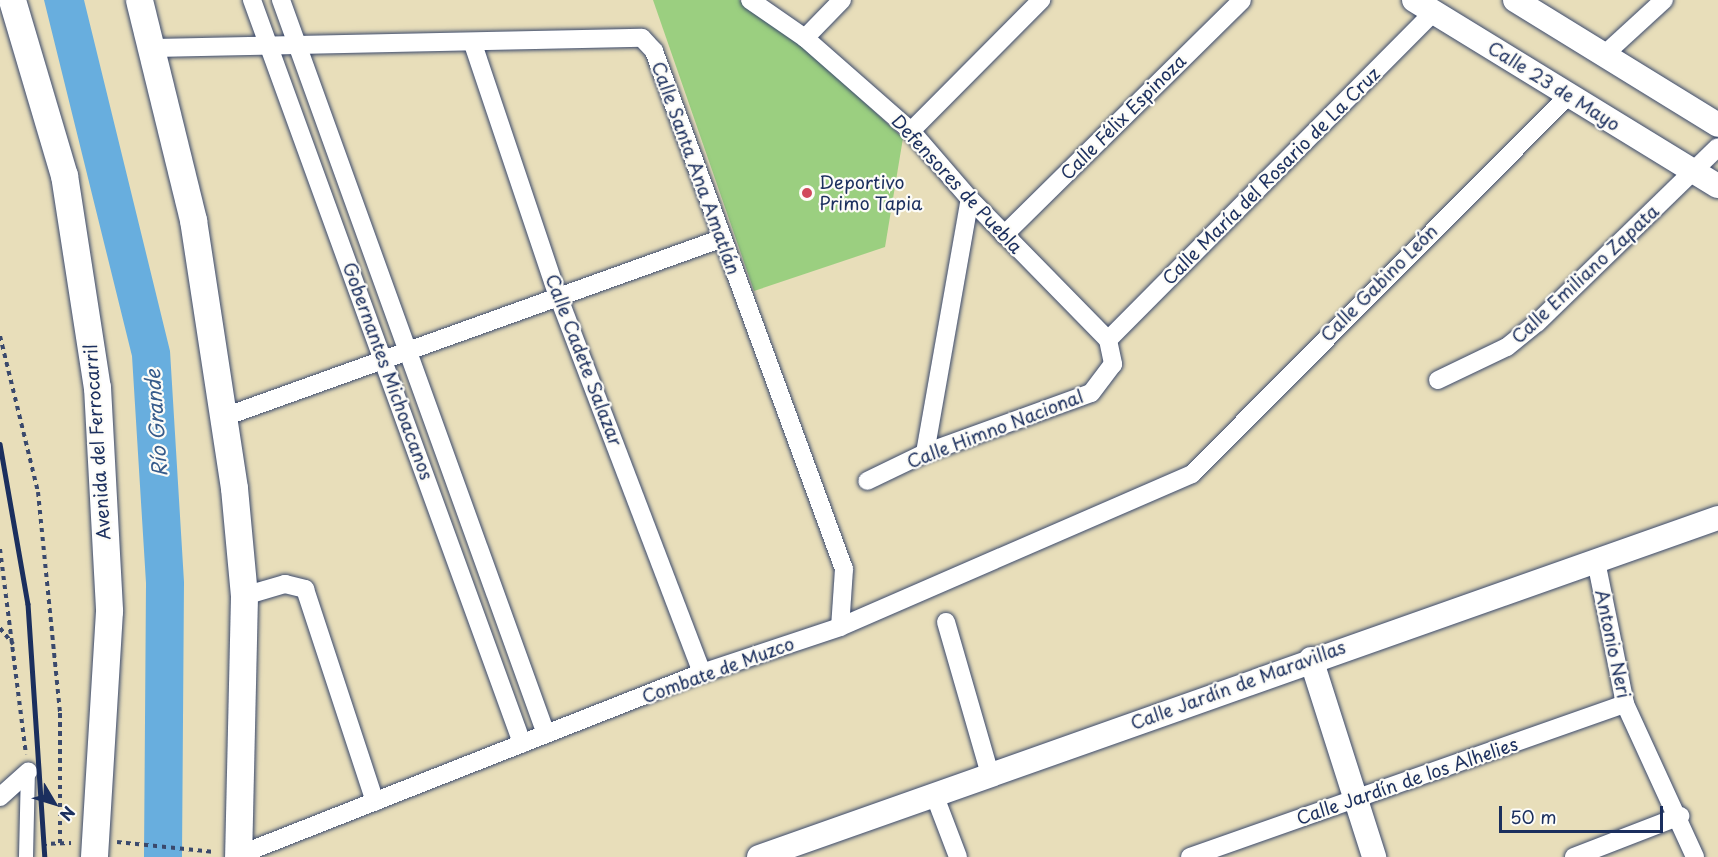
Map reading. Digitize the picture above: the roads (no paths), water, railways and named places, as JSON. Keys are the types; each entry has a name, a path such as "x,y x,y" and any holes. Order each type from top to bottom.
{"main road":[{"name":"Avenida del Ferrocarril","path":"12,0 64,175 97,387 109,612 95,850"},
{"path":"139,0 154,48 193,220 224,417 244,596 238,856"}],"street":[{"name":"Gobernantes Michoacanos","path":"252,0 522,743"},
{"name":"Gobernantes Michoacanos","path":"281,0 546,734"},
{"name":"Defensores de Puebla","path":"750,0 805,38 911,131 970,199 1108,340"},
{"path":"805,38 842,0"},
{"path":"911,131 1041,0"},
{"name":"Calle Félix Espinoza","path":"1004,235 1242,0"},
{"path":"1515,0 1718,125"},
{"path":"1605,54 1664,0"},
{"name":"Calle 23 de Mayo","path":"1424,6 1718,186"},
{"name":"Calle María del Rosario de La Cruz","path":"1108,340 1424,6"},
{"name":"Calle Santa Ana Amatlán","path":"154,48 269,49 642,38 654,51 720,239 844,568 840,627"},
{"name":"Calle Cadete Salazar","path":"473,44 557,293 702,673"},
{"name":"Calle Gabino León","path":"1192,474 1569,95"},
{"name":"Calle Emiliano Zapata","path":"1438,380 1507,347 1537,323 1718,147"},
{"path":"925,453 970,199"},
{"path":"224,417 557,293 720,239"},
{"name":"Calle Himno Nacional","path":"867,481 925,453 1090,393 1113,364 1108,340"},
{"name":"Combate de Muzco","path":"238,856 702,673 840,627 1192,474"},
{"name":"Calle Jardín de Maravillas","path":"759,857 1311,659 1718,518"},
{"name":"Antonio Neri","path":"1596,561 1625,705 1680,816 1695,857"},
{"path":"244,596 285,584 305,589 375,802"},
{"path":"946,622 990,774"},
{"path":"1311,659 1374,857"},
{"name":"Calle Jardín de los Alhelies","path":"1190,857 1625,705"},
{"path":"0,797 28,772"},
{"path":"26,851 28,772"},
{"path":"934,794 958,857"},
{"path":"1574,857 1680,816"}],"water":[{"name":"Río Grande","path":"44,0 84,0 170,351 184,582 182,857 144,857 146,583 132,356"}],"railway":[{"path":"0,444 28,604 45,857"}],"place":[{"name":"Deportivo Primo Tapia","path":"807,193"}]}
